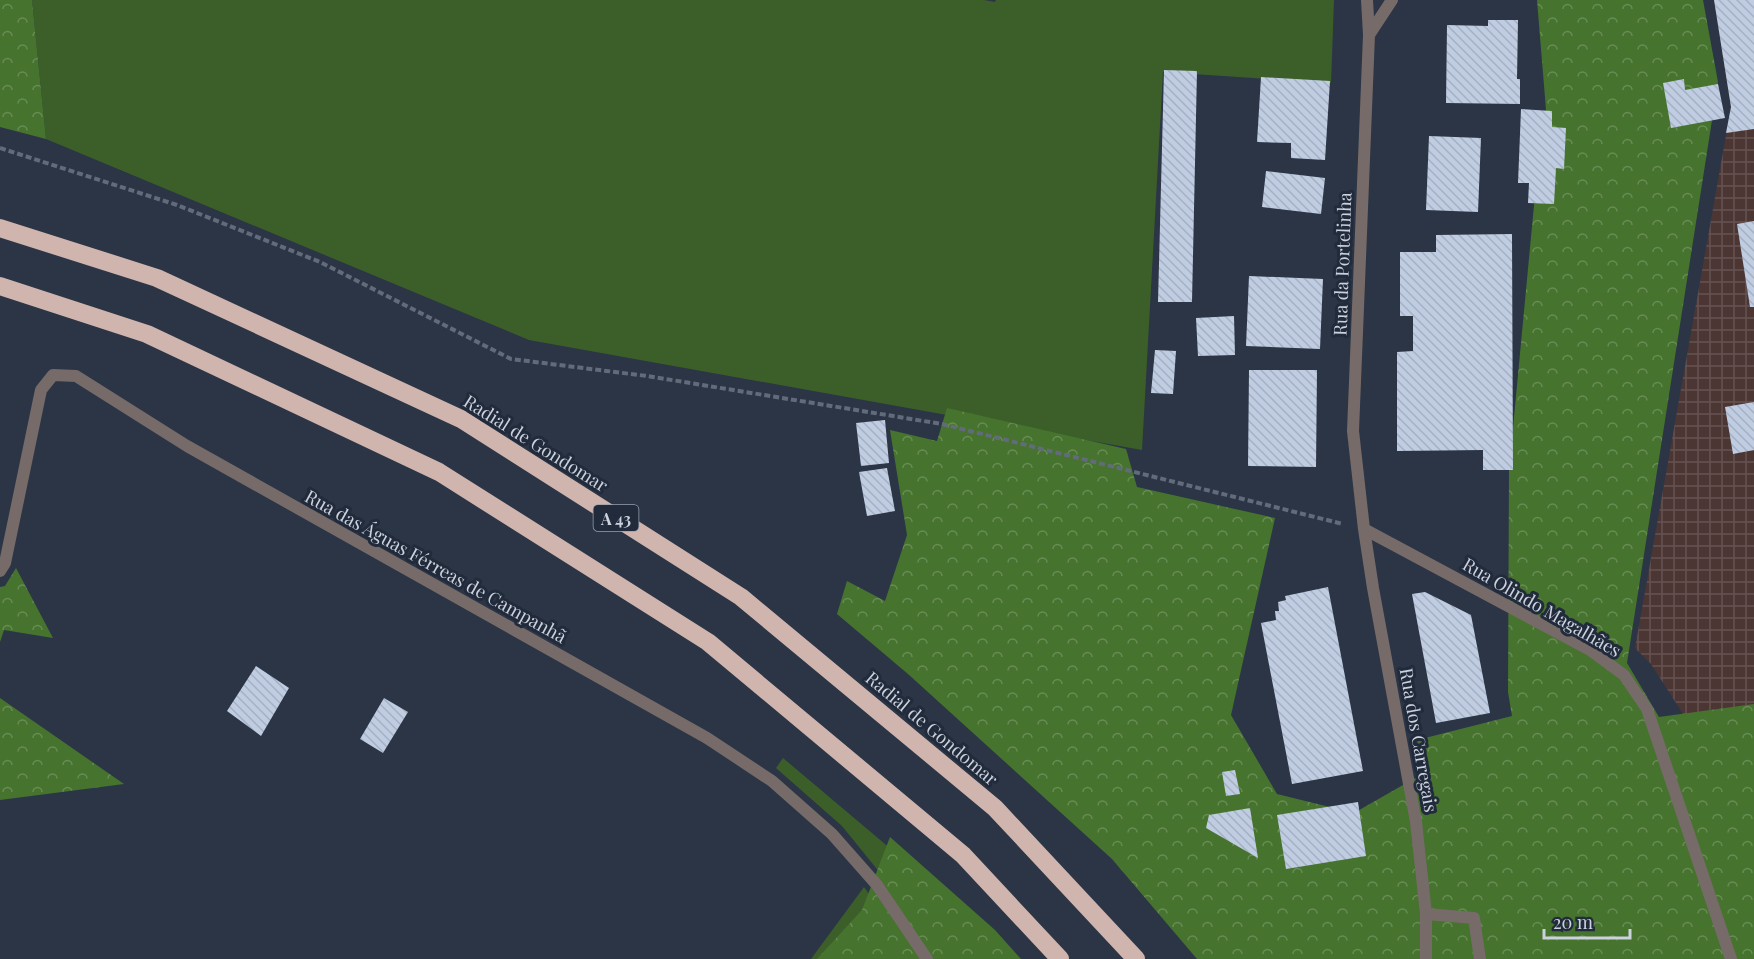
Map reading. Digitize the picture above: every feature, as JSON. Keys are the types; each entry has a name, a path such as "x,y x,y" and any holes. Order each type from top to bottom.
{"highway":[{"name":"Radial de Gondomar","path":"0,228 157,278 461,419 741,597 995,808 1136,959"},
{"path":"0,286 147,334 439,472 688,629 708,642 963,855 1060,959"}],"street":[{"name":"Rua da Portelinha","path":"1364,529 1353,431 1369,35 1367,0"},
{"path":"1369,35 1392,0"},
{"name":"Rua das Águas Férreas de Campanhã","path":"0,571 5,562 41,390 53,375 76,376 187,446 707,738 772,781 832,834 877,885 927,959"},
{"name":"Rua dos Carregais","path":"1364,529 1416,822 1426,914 1426,959"},
{"name":"Rua Olindo Magalhães","path":"1364,529 1590,650 1624,675 1647,709 1731,959"},
{"path":"1426,914 1474,918 1480,959"}],"path":[{"path":"0,148 177,205 320,262 510,359 647,376 942,424 1364,529"}],"shaded area":[{"path":"1714,0 1754,0 1754,704 1692,740 1685,717 1651,664 1635,648 1731,107"}],"green space":[{"path":"0,0 32,0 46,139 0,127"},
{"path":"32,0 984,0 995,2 996,0 1334,0 1331,83 1163,72 1142,450 529,340 46,139"},
{"path":"1537,0 1703,0 1718,82 1627,663 1659,717 1754,704 1754,959 1197,959 1112,859 908,674 837,614 847,581 885,601 907,535 890,430 937,441 947,408 1126,449 1137,487 1275,518 1231,715 1277,794 1354,813 1424,773 1417,740 1512,716 1508,692 1509,470 1538,163 1547,122"},
{"path":"16,568 53,638 4,630 0,642 0,587 5,586"},
{"path":"0,698 124,784 0,800"},
{"path":"783,758 968,914 885,879 842,826 776,768"},
{"path":"890,837 995,930 1021,959 817,959 862,910"},
{"path":"864,887 915,959 811,959"}],"building":[{"path":"1714,0 1754,0 1754,129 1726,133 1731,107"},
{"path":"1488,20 1518,20 1517,79 1520,79 1520,104 1446,103 1447,25 1488,26"},
{"path":"1164,70 1197,71 1192,302 1158,302"},
{"path":"1261,77 1330,81 1325,160 1291,158 1291,143 1257,142"},
{"path":"1684,79 1685,90 1718,84 1725,118 1671,128 1663,83"},
{"path":"1521,109 1552,111 1552,127 1566,128 1564,169 1556,168 1554,204 1528,203 1529,183 1518,183"},
{"path":"1429,136 1481,138 1478,212 1426,210"},
{"path":"1266,171 1325,178 1321,214 1262,207"},
{"path":"1754,221 1754,307 1750,307 1737,224"},
{"path":"1512,234 1513,470 1483,470 1483,450 1397,451 1397,352 1413,351 1413,316 1400,316 1400,252 1436,252 1436,235"},
{"path":"1249,276 1323,279 1320,349 1246,346"},
{"path":"1234,316 1235,355 1198,356 1196,318"},
{"path":"1155,350 1176,351 1173,394 1151,393"},
{"path":"1249,370 1317,370 1316,467 1248,466"},
{"path":"1754,402 1754,450 1733,454 1725,407"},
{"path":"885,420 889,463 861,466 856,423"},
{"path":"887,468 895,511 867,516 859,472"},
{"path":"1328,587 1363,771 1292,784 1261,623 1276,620 1275,611 1279,611 1278,602 1286,600 1285,596"},
{"path":"1425,592 1471,615 1490,713 1436,723 1412,594"},
{"path":"256,666 289,688 261,736 227,711"},
{"path":"384,698 408,712 383,753 360,739"},
{"path":"1235,770 1240,794 1226,796 1222,772"},
{"path":"1358,802 1366,856 1286,869 1277,815"},
{"path":"1250,808 1258,858 1206,828 1209,815"}]}
